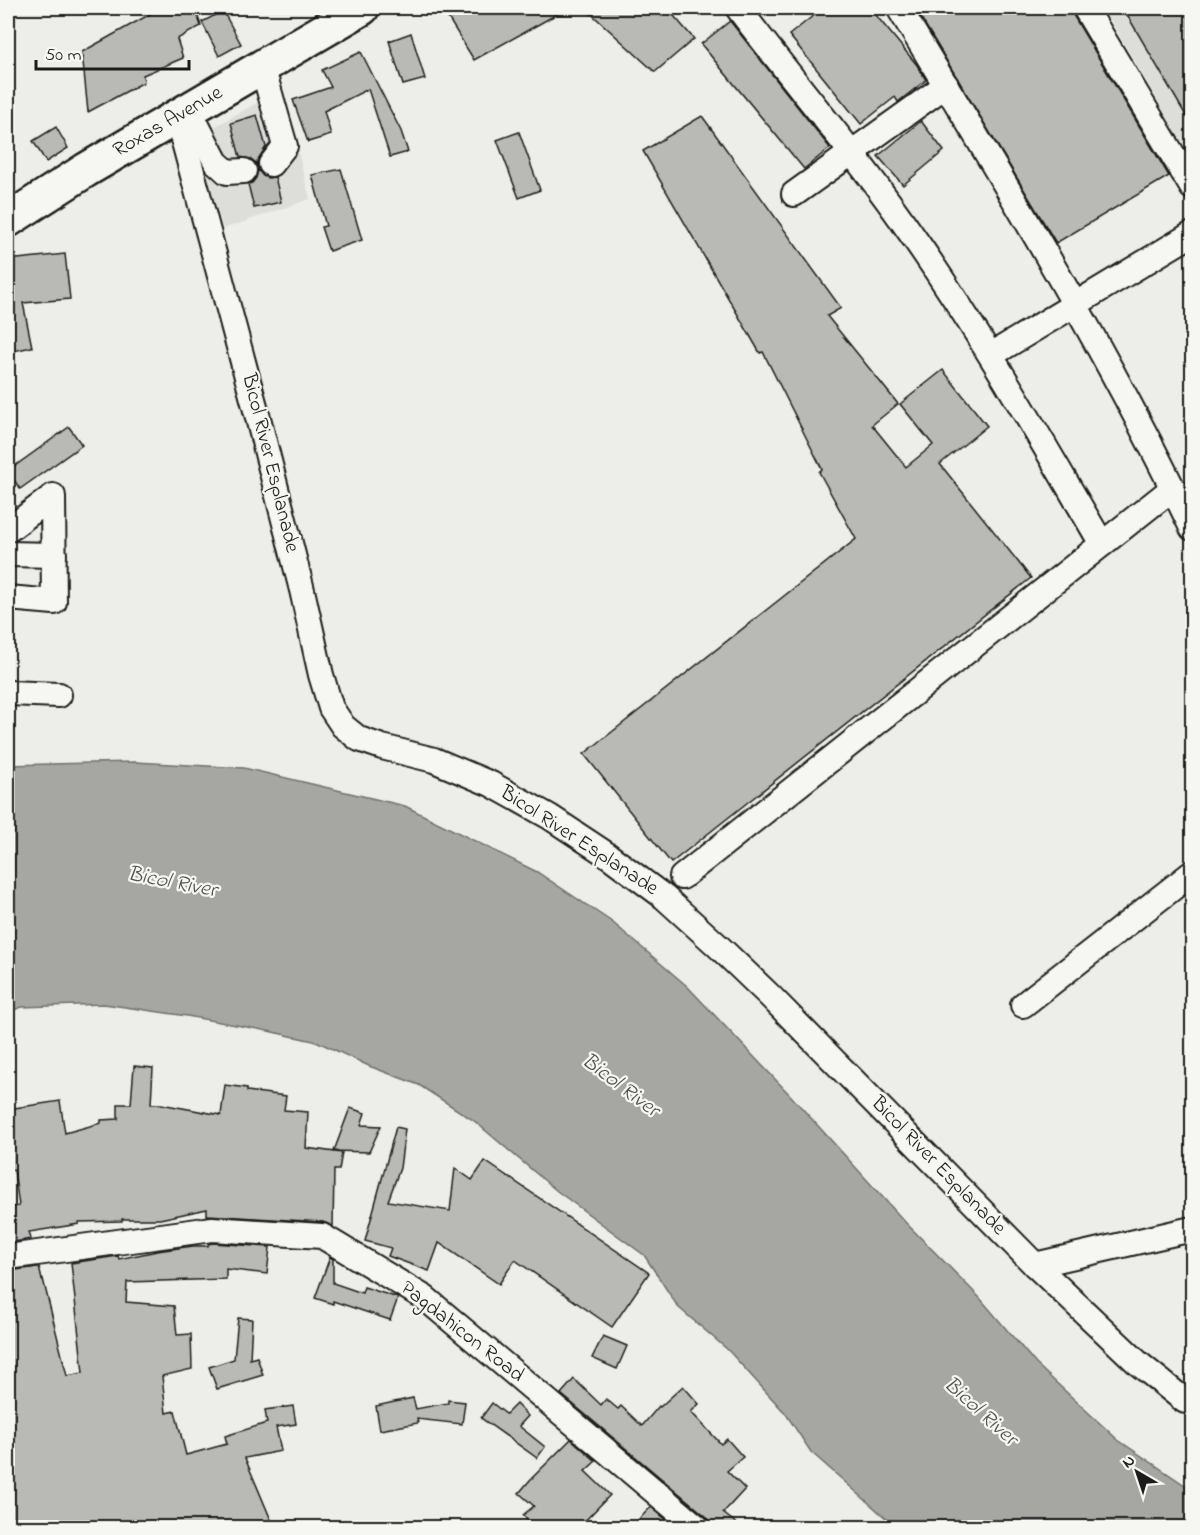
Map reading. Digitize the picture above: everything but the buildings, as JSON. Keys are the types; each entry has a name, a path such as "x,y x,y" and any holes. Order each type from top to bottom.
{"highway":[{"name":"Roxas Avenue","path":"8,220 86,170 362,8"}],"street":[{"path":"899,8 1076,304 1192,528"},
{"path":"1084,8 1192,187"},
{"path":"746,10 912,234 991,355 1102,544"},
{"path":"262,66 285,146 271,164"},
{"path":"794,194 946,85"},
{"path":"183,113 216,162 227,172 244,171"},
{"name":"Bicol River Esplanade","path":"183,113 302,590 321,675 331,708 343,726 359,739 434,760 491,784 609,856 663,897 770,996 1035,1265 1138,1363 1185,1401"},
{"path":"991,355 1192,234"},
{"path":"682,877 1173,488"},
{"path":"8,530 53,496 54,602 8,598"},
{"path":"8,554 54,555"},
{"path":"8,693 59,695"},
{"path":"1023,1005 1192,873"},
{"path":"1035,1265 1192,1228"},
{"name":"Pagdahicon Road","path":"8,1257 212,1229 322,1236 425,1298 698,1527"}],"shaded area":[{"path":"1103,8 1192,8 1192,159"},
{"path":"282,89 310,199 223,229 196,137"}],"water":[{"name":"Bicol River","path":"135,762 244,768 405,806 537,872 612,922 687,986 906,1223 979,1297 1036,1364 1118,1440 1192,1490 1192,1527 896,1527 811,1452 786,1414 728,1350 678,1307 644,1255 557,1191 473,1120 419,1085 369,1066 318,1042 187,1016 104,1004 22,1007 8,1012 8,765"}]}
